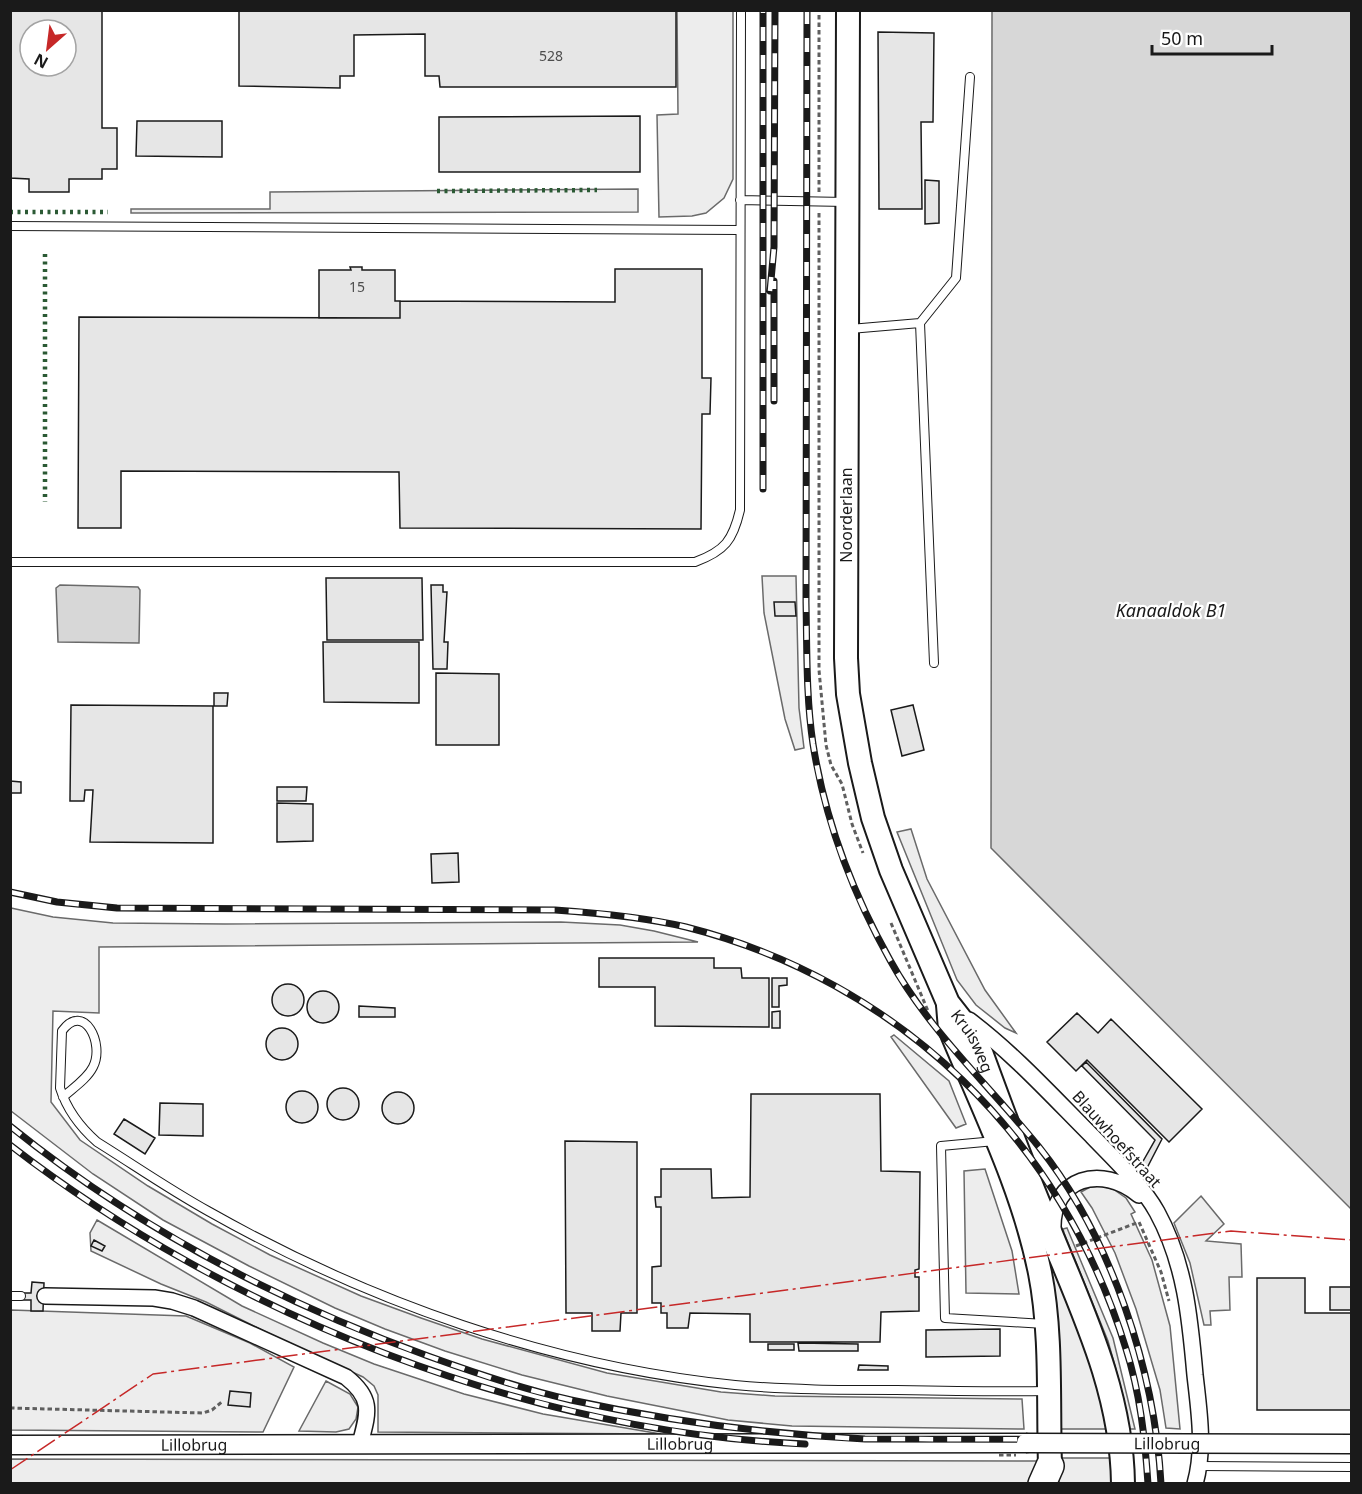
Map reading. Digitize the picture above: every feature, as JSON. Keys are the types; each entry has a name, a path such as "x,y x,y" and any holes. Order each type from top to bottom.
{"main road":[{"name":"Noorderlaan","path":"848,10 846,647 848,694 873,819 939,1011"},
{"name":"Kruisweg","path":"939,1011 950,1029 1017,1193 1040,1273 1046,1324 1047,1478"},
{"name":"Kruisweg","path":"939,1011 973,1035 1055,1245 1095,1339 1115,1406 1123,1484"}],"street":[{"name":"Blauwhoefstraat","path":"939,1011 1016,1060 1124,1168 1156,1210 1173,1249 1185,1286 1190,1317 1200,1428 1200,1466 1196,1484"},
{"path":"1055,1245 1054,1212 1059,1199 1077,1183 1088,1178 1105,1178 1121,1184 1156,1210"},
{"path":"45,1296 154,1298 172,1301 194,1308 346,1377 360,1388 368,1403 367,1419 360,1444"},
{"name":"Lillobrug","path":"10,1445 1352,1444"}],"lane":[{"path":"10,562 695,562 712,556 725,546 735,530 741,510 741,10"},
{"path":"934,663 920,323 956,278 970,77"},
{"path":"740,200 848,202"},
{"path":"10,226 740,230"},
{"path":"848,329 920,323"},
{"path":"63,1097 90,1072 94,1065 95,1034 91,1027 83,1022 76,1021 67,1024 62,1031 60,1088 63,1097 76,1121 97,1142 207,1211 330,1274 435,1316 497,1335 615,1366 732,1384 791,1390 1048,1391"},
{"path":"996,1141 941,1146 945,1318 1046,1324"},
{"path":"10,1296 21,1296"},
{"path":"1200,1466 1352,1467"}],"path":[{"path":"819,10 817,636 822,713 831,765 842,784 852,824 866,861"},
{"path":"891,922 939,1011"},
{"path":"1055,1245 1139,1221 1161,1272 1170,1301"},
{"path":"10,1408 203,1413 212,1410 224,1401"}],"shaded area":[{"path":"677,11 733,11 733,179 724,198 706,213 692,216 659,217 657,115 678,114"},
{"path":"638,189 638,212 131,213 131,209 270,209 270,192"},
{"path":"762,576 796,576 799,708 804,748 795,750 785,719 764,613"},
{"path":"911,829 927,879 985,990 1016,1033 1005,1028 976,1005 957,980 897,832"},
{"path":"11,908 53,917 113,923 561,922 620,925 698,942 99,947 99,1013 53,1011 51,1102 80,1140 148,1186 212,1224 270,1255 361,1296 482,1339 607,1373 721,1392 775,1396 1022,1399 1024,1429 792,1426 728,1420 607,1396 522,1375 445,1351 335,1308 249,1266 163,1220 93,1174 11,1111"},
{"path":"894,1035 949,1081 966,1124 956,1128 891,1037"},
{"path":"985,1169 1012,1251 1019,1294 966,1293 964,1171"},
{"path":"1100,1186 1113,1189 1126,1198 1135,1212 1131,1214 1152,1260 1170,1326 1180,1429 1166,1428 1160,1390 1136,1309 1115,1253 1092,1208 1081,1192 1090,1187"},
{"path":"1201,1196 1224,1224 1206,1241 1241,1244 1242,1277 1229,1277 1230,1310 1210,1311 1211,1325 1204,1325 1190,1263 1174,1223"},
{"path":"97,1220 242,1306 374,1364 464,1394 543,1414 661,1434 378,1432 378,1395 374,1386 363,1377 206,1302 91,1251 90,1233"},
{"path":"1067,1228 1113,1338 1135,1429 1129,1429 1108,1341 1064,1233 1063,1229"},
{"path":"1053,1256 1113,1429 1058,1429 1047,1258"},
{"path":"11,1310 186,1316 250,1343 294,1367 263,1432 11,1430"},
{"path":"326,1381 350,1394 358,1407 356,1419 349,1429 336,1432 299,1431"},
{"path":"1058,1458 1116,1458 1116,1483 1059,1483"},
{"path":"11,1459 1038,1461 1034,1484 11,1484"}],"water":[{"name":"Kanaaldok B1","path":"992,11 1351,11 1351,1209 991,848"},
{"path":"60,585 138,587 140,590 139,643 58,642 56,588"}],"building":[{"path":"10,10 102,10 102,128 117,128 117,169 102,169 102,179 69,179 69,192 29,192 29,179 10,178"},
{"path":"239,10 676,10 676,87 440,87 439,76 425,76 425,34 354,35 354,76 340,76 340,88 239,86"},
{"path":"878,32 934,33 933,122 921,122 922,209 879,209"},
{"path":"640,116 640,172 439,172 439,117"},
{"path":"137,121 222,121 222,157 136,156"},
{"path":"925,180 939,181 939,223 925,224"},
{"path":"350,267 362,267 362,270 395,270 395,301 400,301 400,318 319,318 319,270 351,270"},
{"path":"615,269 702,269 702,378 711,378 710,414 702,414 701,529 400,528 399,472 121,471 121,528 78,528 79,317 400,318 400,301 615,302"},
{"path":"326,578 422,578 423,640 327,640"},
{"path":"431,585 443,585 443,592 447,592 444,642 448,642 447,669 433,669"},
{"path":"774,602 795,602 796,616 775,616"},
{"path":"323,642 419,642 419,703 324,702"},
{"path":"436,673 499,674 499,745 436,745"},
{"path":"214,693 228,693 227,706 214,706"},
{"path":"71,705 213,706 213,843 90,842 93,790 85,790 84,801 70,801"},
{"path":"913,705 924,750 902,756 891,710"},
{"path":"10,781 21,782 21,793 10,793"},
{"path":"277,787 307,787 306,801 277,801"},
{"path":"277,803 313,804 313,841 277,842"},
{"path":"458,853 459,882 432,883 431,854"},
{"path":"599,958 714,958 714,968 741,968 742,978 769,978 769,1027 655,1026 655,987 599,987"},
{"path":"772,978 787,978 787,985 779,986 779,1007 772,1007"},
{"path":"288,984 299,989 304,1000 299,1011 288,1016 277,1011 272,1000 277,989"},
{"path":"323,991 334,996 339,1007 334,1018 323,1023 312,1018 307,1007 312,996"},
{"path":"359,1006 395,1008 395,1017 359,1017"},
{"path":"780,1011 780,1028 772,1028 772,1012"},
{"path":"1077,1013 1098,1033 1111,1019 1202,1109 1169,1142 1087,1060 1076,1071 1047,1042"},
{"path":"282,1028 293,1033 298,1044 293,1055 282,1060 271,1055 266,1044 271,1033"},
{"path":"1086,1062 1162,1139 1147,1168 1142,1163 1155,1140 1082,1066"},
{"path":"343,1088 354,1093 359,1104 354,1115 343,1120 332,1115 327,1104 332,1093"},
{"path":"302,1091 313,1096 318,1107 313,1118 302,1123 291,1118 286,1107 291,1096"},
{"path":"398,1092 409,1097 414,1108 409,1119 398,1124 387,1119 382,1108 387,1097"},
{"path":"751,1094 880,1094 881,1171 920,1172 919,1269 915,1270 915,1277 919,1277 919,1311 881,1312 880,1342 750,1342 750,1314 690,1313 688,1328 667,1328 667,1313 661,1313 661,1303 652,1303 652,1267 661,1266 661,1207 656,1207 655,1197 661,1197 661,1169 711,1169 712,1198 750,1197"},
{"path":"160,1103 203,1104 203,1136 159,1135"},
{"path":"124,1119 155,1138 145,1154 114,1134"},
{"path":"565,1141 637,1142 637,1313 621,1313 620,1331 592,1331 592,1313 566,1313"},
{"path":"94,1240 105,1246 102,1251 91,1246"},
{"path":"1257,1278 1305,1278 1305,1313 1352,1313 1352,1410 1257,1410"},
{"path":"32,1282 44,1283 43,1311 31,1311 31,1300 20,1300 21,1293 31,1293"},
{"path":"1330,1287 1352,1287 1352,1310 1330,1310"},
{"path":"1000,1329 1000,1356 926,1357 926,1330"},
{"path":"798,1343 858,1344 858,1351 799,1351"},
{"path":"768,1344 794,1344 794,1350 768,1350"},
{"path":"859,1365 888,1366 888,1370 858,1370"},
{"path":"230,1391 251,1393 250,1407 228,1405"}],"railway":[{"path":"763,10 763,489"},
{"path":"770,291 774,247 775,10"},
{"path":"807,10 806,602 808,691 818,772 833,828 852,882 890,960 941,1034 1020,1124 1065,1183 1108,1263 1125,1306 1150,1396 1161,1484"},
{"path":"774,281 774,401"},
{"path":"10,892 57,902 117,908 555,910 621,916 686,927 763,952 836,986 902,1029 962,1080 1015,1137 1060,1202 1097,1273 1126,1349 1141,1416 1148,1484"},
{"path":"10,1126 107,1197 157,1228 263,1286 372,1335 428,1356 499,1380 571,1400 717,1426 865,1439 1352,1440"},
{"path":"10,1145 96,1206 188,1262 285,1311 386,1354 489,1389 594,1416 700,1435 805,1444"}],"hedge":[{"path":"437,191 597,190"},
{"path":"10,212 108,212"},
{"path":"45,254 45,502"}],"power":[{"path":"10,1470 153,1374 1231,1231 1352,1240"}]}
